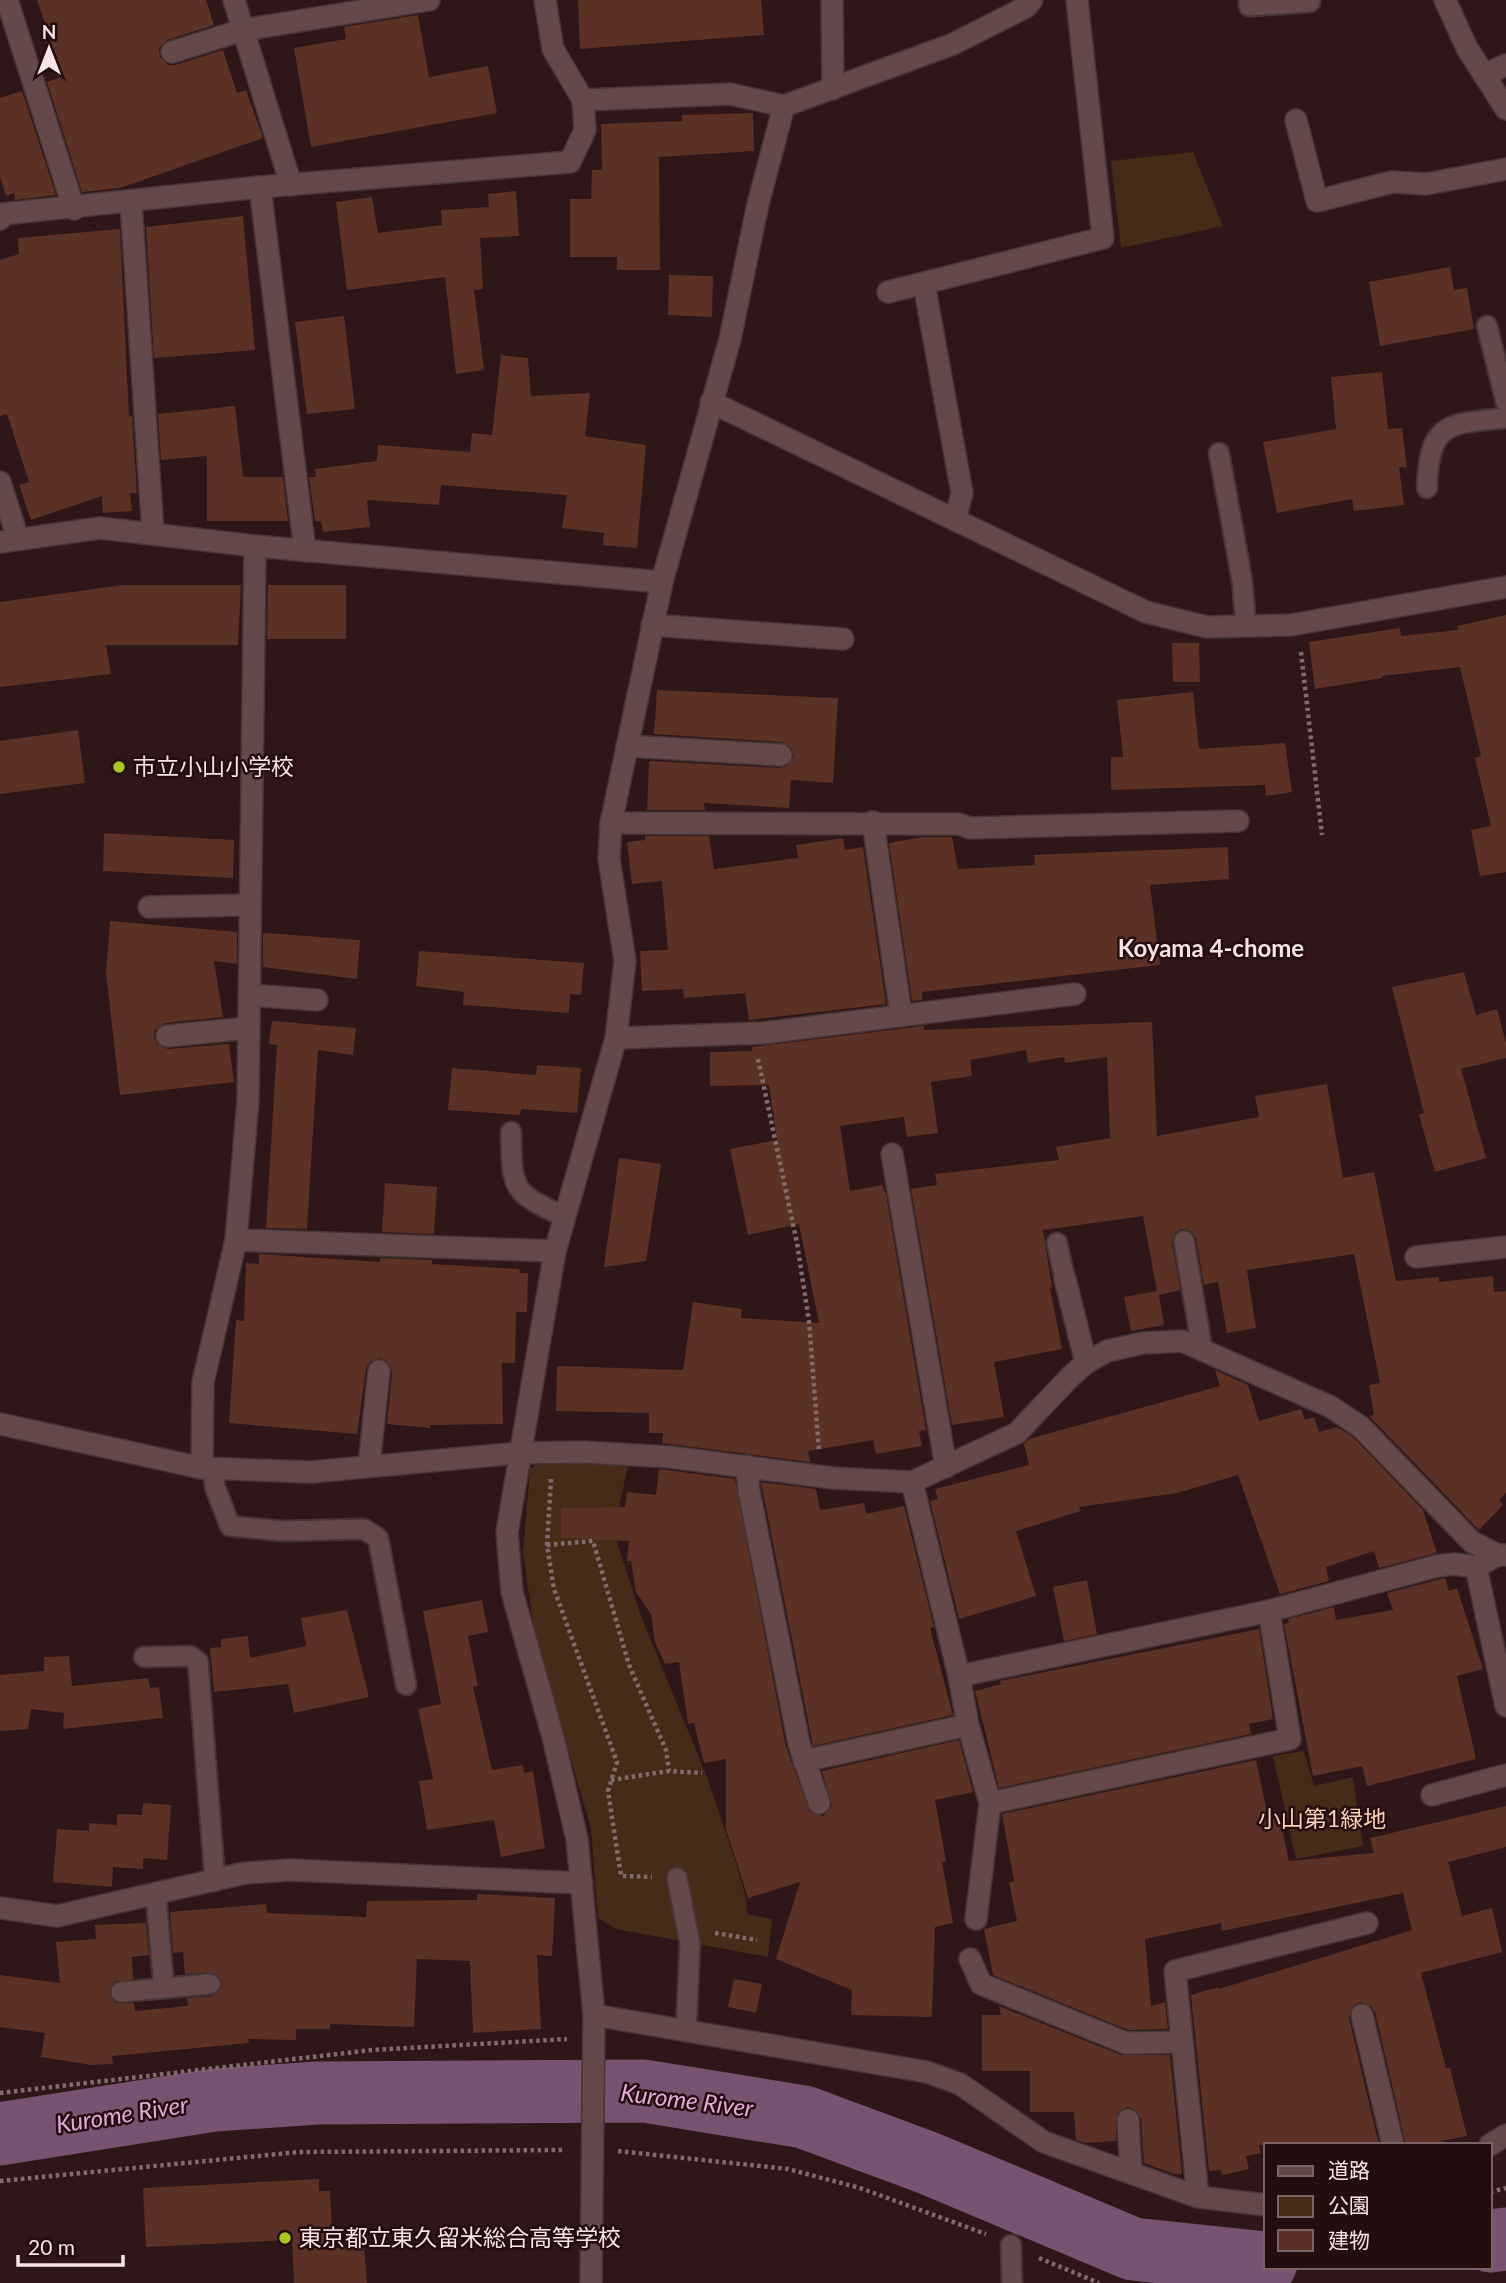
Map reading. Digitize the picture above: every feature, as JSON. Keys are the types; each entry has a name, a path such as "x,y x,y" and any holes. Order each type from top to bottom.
{"street":[{"path":"7,0 74,209"},
{"path":"234,0 291,185"},
{"path":"172,52 243,30 429,0"},
{"path":"0,219 3,215 260,187 570,162 585,130 583,100 553,49 545,0"},
{"path":"832,0 833,89"},
{"path":"583,100 730,94 784,106 953,44 1026,7 1032,0"},
{"path":"888,292 1103,238 1077,0"},
{"path":"1445,0 1506,109"},
{"path":"1485,75 1506,65"},
{"path":"591,2283 594,2015 582,1883 577,1839 565,1788 508,1570 506,1532 555,1251 616,1038 625,961 609,859 611,823 662,582 730,338 758,204 784,106"},
{"path":"1296,120 1317,201 1392,182 1426,184 1506,169"},
{"path":"260,187 305,551"},
{"path":"131,203 153,533"},
{"path":"924,284 962,493 955,520"},
{"path":"711,402 1146,612 1207,627 1298,624 1506,587"},
{"path":"0,482 9,540 100,528 305,551 662,582"},
{"path":"207,1468 203,1382 236,1240 248,1100 255,546"},
{"path":"652,625 843,639"},
{"path":"627,746 781,755"},
{"path":"611,823 873,822 959,824 970,828 1238,821"},
{"path":"873,822 901,1015"},
{"path":"149,907 249,905"},
{"path":"616,1038 752,1034 1075,994"},
{"path":"248,995 317,1000"},
{"path":"167,1037 248,1028"},
{"path":"892,1154 946,1467"},
{"path":"236,1240 555,1251"},
{"path":"1416,1257 1506,1247"},
{"path":"1065,1279 1086,1363"},
{"path":"0,1424 207,1468 311,1472 369,1465 553,1452 670,1457 821,1476 912,1482 1017,1433 1086,1363 1107,1351 1143,1342 1182,1341 1331,1407 1361,1427 1472,1542 1502,1555"},
{"path":"369,1465 379,1371"},
{"path":"747,1466 749,1491 804,1761 819,1803"},
{"path":"912,1482 959,1676 968,1725 990,1803 976,1919"},
{"path":"959,1676 1269,1611 1437,1566 1454,1564 1476,1567 1502,1555"},
{"path":"1476,1567 1506,1706"},
{"path":"990,1803 1290,1739 1269,1611"},
{"path":"804,1761 968,1725"},
{"path":"1432,1795 1506,1775"},
{"path":"0,1908 57,1916 245,1874 290,1870 582,1883"},
{"path":"1198,2197 1175,1971 1367,1923"},
{"path":"970,1959 981,1984 1126,2043 1182,2042"},
{"path":"594,2015 928,2072 960,2084 1044,2143 1198,2197 1264,2205"},
{"path":"1362,2015 1393,2143"},
{"path":"1128,2120 1131,2173"}],"lane":[{"path":"1248,0 1249,6 1310,2"},
{"path":"1487,326 1506,402"},
{"path":"1427,488 1428,461 1438,435 1452,424 1506,418"},
{"path":"1219,453 1242,580 1246,626"},
{"path":"511,1132 512,1177 520,1191 565,1217"},
{"path":"1184,1241 1202,1348"},
{"path":"1057,1243 1065,1279"},
{"path":"207,1468 230,1526 283,1531 364,1529 379,1538 406,1685"},
{"path":"144,1657 190,1656 198,1662 215,1881"},
{"path":"677,1878 690,1944 686,2031"},
{"path":"156,1895 164,1988"},
{"path":"121,1992 210,1984"},
{"path":"1011,2245 1012,2283"}],"path":[{"path":"1298,624 1322,835"},
{"path":"752,1034 797,1243 809,1321 821,1476"},
{"path":"553,1452 547,1545 554,1589 617,1762 608,1791 621,1876 677,1878"},
{"path":"547,1545 593,1541 629,1665 666,1750 668,1772"},
{"path":"611,1780 668,1772 702,1773"},
{"path":"687,1928 757,1940"},
{"path":"0,2093 372,2050 594,2038"},
{"path":"0,2180 299,2152 594,2144 788,2169 860,2188 959,2222 1099,2283"}],"green space":[{"path":"1193,152 1223,226 1121,248 1111,161"},
{"path":"540,1462 628,1465 614,1533 641,1616 707,1777 746,1898 747,1914 772,1919 768,1957 616,1929 598,1918 591,1829 534,1629 523,1553 530,1469"},
{"name":"小山第1緑地","path":"1304,1751 1314,1786 1353,1777 1363,1846 1296,1859 1273,1756"}],"building":[{"path":"37,0 206,0 214,25 167,40 159,48 160,57 168,65 175,65 223,50 237,93 246,90 263,138 120,188 82,192 47,82 59,78 45,40 50,38"},
{"path":"578,0 761,0 764,35 580,49"},
{"path":"418,15 429,77 488,66 497,113 311,147 294,48 346,39 344,27"},
{"path":"22,91 56,195 15,200 14,193 6,196 0,177 0,98"},
{"path":"753,113 754,151 659,157 660,270 617,270 617,257 570,257 570,199 591,199 592,170 602,170 601,124 682,121 682,115"},
{"path":"516,191 519,236 480,238 483,289 474,290 484,370 456,374 445,277 347,290 336,202 372,197 378,233 442,225 441,210 489,207 488,194"},
{"path":"243,216 255,350 154,358 146,227"},
{"path":"120,229 129,417 132,416 137,493 130,493 132,511 103,513 102,496 31,520 19,485 29,482 7,414 0,416 0,260 19,254 18,238"},
{"path":"1450,267 1454,290 1467,288 1474,329 1380,346 1369,282"},
{"path":"669,275 713,276 712,317 668,315"},
{"path":"344,316 355,409 307,414 295,322"},
{"path":"501,355 528,358 531,396 590,393 585,436 646,445 637,548 603,545 604,533 562,528 567,495 441,485 439,505 367,500 370,527 323,532 321,521 315,521 309,477 316,477 315,469 377,461 378,445 470,452 472,433 492,435"},
{"path":"1382,372 1388,429 1402,428 1407,468 1399,467 1404,505 1354,511 1352,499 1277,513 1263,442 1336,429 1331,377"},
{"path":"235,406 243,477 283,477 288,521 207,521 207,456 161,460 158,414"},
{"path":"123,585 241,585 238,645 106,645 111,674 0,687 0,602"},
{"path":"268,585 346,585 346,639 267,639"},
{"path":"1506,615 1506,872 1480,876 1471,830 1491,826 1475,758 1481,756 1460,667 1382,676 1315,689 1309,642 1400,628 1401,636 1458,630 1457,626"},
{"path":"1172,643 1199,643 1200,682 1173,682"},
{"path":"657,690 838,698 833,783 791,780 789,808 704,803 705,810 647,810 649,762 780,768 787,766 794,756 792,749 782,742 654,734"},
{"path":"1193,692 1199,749 1285,743 1292,792 1266,796 1265,785 1111,790 1111,757 1123,757 1117,700"},
{"path":"78,730 85,783 0,794 0,741"},
{"path":"104,833 234,840 233,878 103,871"},
{"path":"645,836 709,836 714,869 798,858 796,845 843,838 845,850 863,847 886,1004 749,1020 745,993 684,998 683,989 642,991 640,951 668,950 662,881 632,884 627,842 645,840"},
{"path":"923,837 952,837 958,869 1035,865 1034,855 1228,847 1229,879 1150,885 1160,965 922,992 922,1000 912,1001 889,843"},
{"path":"110,921 237,932 237,964 214,961 223,1017 165,1023 155,1030 154,1037 157,1044 168,1049 229,1044 234,1082 120,1095 106,973"},
{"path":"263,934 360,940 357,979 263,967"},
{"path":"419,951 584,963 581,995 570,994 569,1013 463,1005 464,992 416,986"},
{"path":"1464,972 1476,1015 1497,1009 1506,1043 1506,1058 1461,1069 1486,1158 1435,1172 1419,1115 1424,1113 1392,987"},
{"path":"272,1021 356,1028 353,1055 318,1050 307,1229 266,1228 277,1045 269,1044"},
{"path":"1152,1022 1157,1136 1259,1117 1255,1096 1327,1084 1343,1178 1374,1172 1396,1281 1439,1277 1439,1282 1493,1276 1494,1292 1506,1291 1506,1493 1499,1500 1503,1505 1479,1530 1369,1416 1374,1415 1369,1385 1380,1383 1354,1254 1247,1270 1256,1328 1227,1333 1218,1282 1204,1285 1196,1238 1189,1230 1181,1229 1176,1232 1172,1242 1180,1290 1159,1295 1164,1325 1131,1331 1124,1297 1157,1291 1143,1216 1043,1230 1052,1287 1050,1288 1062,1349 994,1362 1004,1417 952,1425 911,1189 937,1185 935,1174 1059,1160 1056,1147 1110,1138 1107,1057 1065,1063 1064,1057 1028,1063 1026,1050 970,1060 972,1076 931,1082 938,1133 907,1137 904,1117 840,1126 850,1191 882,1185 886,1194 926,1430 919,1431 922,1446 876,1454 873,1440 808,1451 810,1462 662,1443 663,1433 649,1433 649,1413 556,1411 557,1366 683,1370 693,1302 742,1309 741,1318 819,1323 799,1224 748,1235 730,1149 777,1140 769,1085 710,1086 710,1052 752,1051 752,1047 924,1026 924,1030"},
{"path":"537,1065 581,1068 577,1113 521,1109 520,1115 448,1110 452,1068 536,1075"},
{"path":"619,1158 661,1164 646,1261 604,1267"},
{"path":"385,1183 437,1187 434,1234 382,1232"},
{"path":"259,1254 380,1262 380,1258 432,1260 432,1264 520,1269 519,1273 528,1273 527,1312 516,1312 515,1363 502,1363 503,1424 430,1425 430,1428 387,1424 392,1372 387,1361 380,1358 369,1363 366,1369 357,1434 229,1423 236,1320 244,1321 246,1263 259,1264"},
{"path":"1215,1370 1248,1385 1259,1421 1301,1409 1305,1420 1314,1417 1319,1432 1337,1427 1353,1437 1423,1510 1437,1553 1379,1568 1374,1551 1326,1567 1329,1581 1280,1594 1238,1475 1177,1493 1079,1507 1081,1511 1016,1531 1036,1596 959,1619 930,1501 938,1499 935,1489 1029,1465 1024,1444 1029,1439 1220,1386"},
{"path":"659,1469 735,1479 786,1747 810,1812 823,1816 832,1806 822,1771 959,1740 973,1792 935,1800 953,1923 935,1927 932,2017 851,2015 852,1990 776,1959 800,1882 748,1898 726,1829 726,1759 704,1763 694,1723 688,1724 679,1662 665,1664 655,1642 651,1614 636,1592 631,1561 627,1561 629,1541 561,1538 561,1508 625,1507 627,1492 656,1495"},
{"path":"761,1482 816,1489 820,1510 864,1503 866,1514 904,1506 934,1627 930,1628 953,1715 813,1746"},
{"path":"1445,1578 1449,1591 1457,1588 1483,1669 1457,1676 1476,1759 1367,1786 1362,1766 1313,1776 1284,1624 1289,1623 1288,1619 1334,1607 1336,1620 1393,1610 1387,1593"},
{"path":"1087,1580 1097,1634 1064,1641 1053,1587"},
{"path":"482,1600 488,1632 468,1636 478,1686 473,1687 492,1770 523,1765 524,1773 533,1771 545,1848 501,1857 494,1820 427,1830 419,1781 433,1779 418,1709 441,1704 423,1611"},
{"path":"347,1610 369,1697 294,1713 288,1684 214,1692 210,1648 221,1647 221,1639 248,1636 250,1658 306,1646 301,1618"},
{"path":"1259,1629 1273,1719 1249,1724 1251,1734 999,1788 975,1691 1001,1684 1000,1681"},
{"path":"69,1656 72,1686 148,1678 150,1688 159,1687 163,1718 63,1729 64,1713 31,1709 28,1729 0,1731 0,1675 44,1671 44,1657"},
{"path":"1256,1760 1268,1817 1279,1815 1289,1861 1374,1853 1370,1838 1506,1806 1506,1847 1448,1862 1462,1916 1492,1908 1502,1952 1421,1973 1446,2068 1450,2068 1467,2136 1442,2143 1406,2143 1375,2012 1371,2006 1360,2002 1353,2006 1349,2018 1379,2143 1264,2143 1259,2145 1261,2153 1246,2156 1249,2169 1222,2175 1221,2170 1209,2171 1191,1995 1219,1989 1412,1930 1403,1893 1222,1931 1221,1923 1145,1939 1151,2006 1165,2002 1168,2029 1128,2030 993,1975 984,1929 1017,1921 1009,1882 1014,1881 1002,1814"},
{"path":"143,1803 171,1805 167,1860 143,1858 143,1869 113,1867 112,1887 53,1882 57,1829 89,1831 89,1823 117,1825 117,1814 142,1815"},
{"path":"477,1894 555,1898 552,1956 537,1955 541,2029 473,2033 470,1961 417,1959 414,2027 330,2024 330,2029 296,2029 296,2040 248,2039 249,2043 112,2056 113,2064 92,2065 41,2057 45,2033 0,2027 0,1975 60,1983 56,1942 96,1939 95,1925 146,1923 149,1955 132,1957 133,1979 115,1982 109,1992 116,2003 134,2003 135,2011 188,2006 187,1998 212,1996 221,1988 220,1978 214,1973 185,1974 183,1952 173,1953 170,1912 266,1904 267,1913 366,1917 367,1901 477,1900"},
{"path":"734,1979 762,1984 756,2013 728,2007"},
{"path":"999,2006 1121,2055 1170,2055 1182,2174 1174,2174 1144,2163 1141,2119 1134,2109 1127,2107 1117,2114 1116,2141 1086,2143 1076,2140 1074,2112 1030,2112 1030,2071 982,2071 982,2015 1001,2015"},
{"path":"319,2179 319,2191 330,2191 333,2248 364,2247 367,2283 294,2283 292,2240 146,2247 143,2188"}],"waterway":[{"name":"Kurome River","path":"0,2134 215,2100 317,2093 644,2091 804,2117 928,2163 1133,2249 1264,2263"},
{"name":"Kurome River","path":"1492,2241 1506,2239"}],"place":[{"name":"市立小山小学校","path":"119,767"},
{"name":"東京都立東久留米総合高等学校","path":"285,2238"}],"district":[{"name":"Koyama 4-chome","path":"1211,949"}]}
